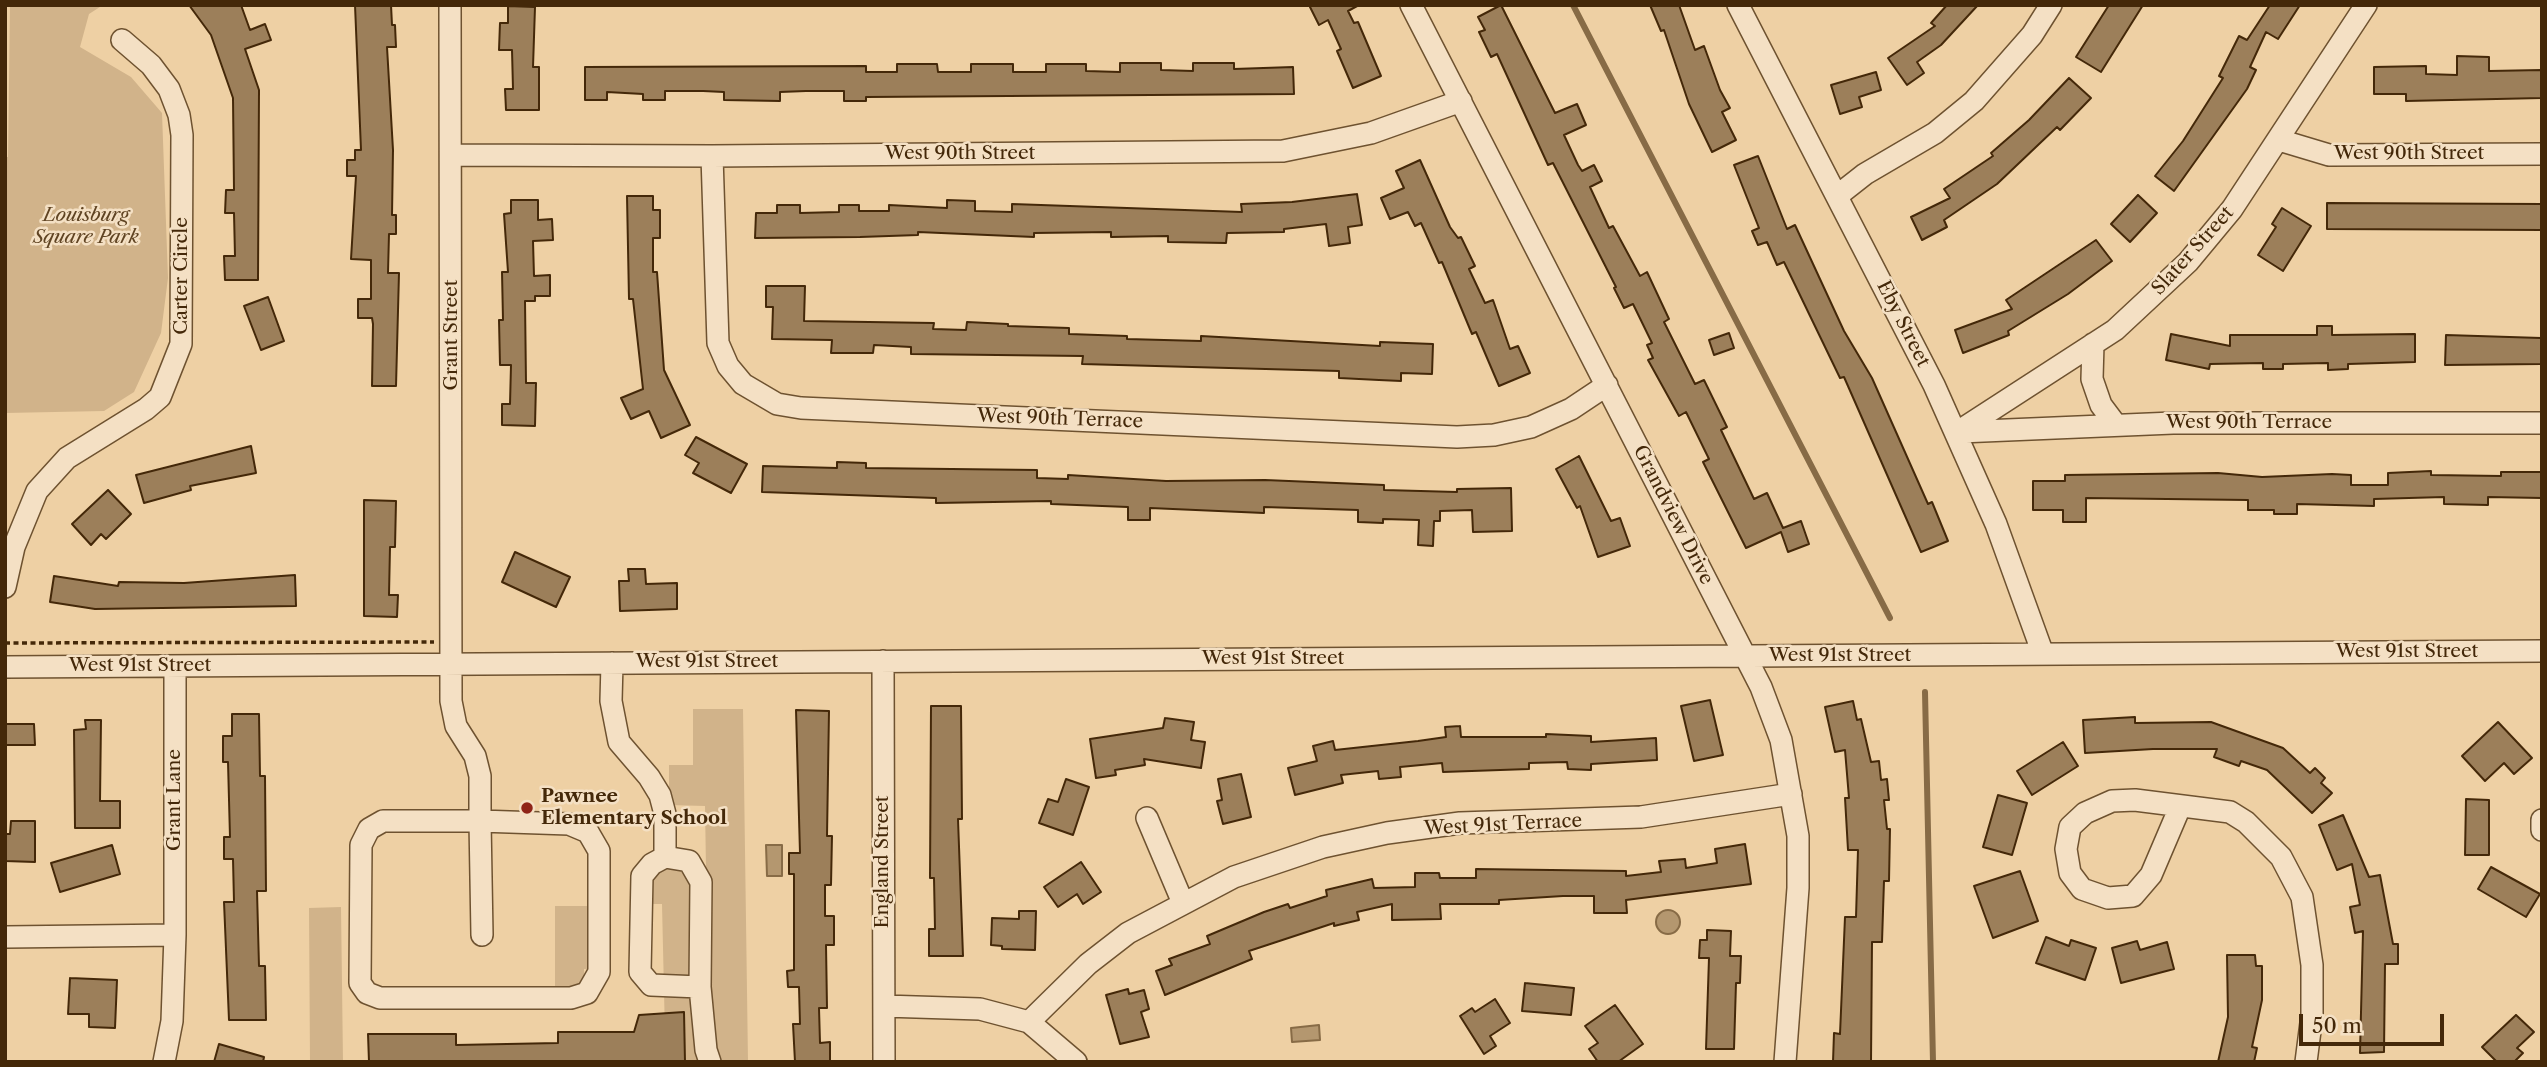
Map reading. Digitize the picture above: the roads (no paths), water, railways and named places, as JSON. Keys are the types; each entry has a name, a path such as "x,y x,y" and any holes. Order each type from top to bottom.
{"street":[{"name":"Grant Street","path":"450,5 453,714 456,726 475,756 478,766 482,935"},
{"name":"Grandview Drive","path":"1411,5 1745,656 1781,740 1798,836 1798,888 1785,1062"},
{"name":"Eby Street","path":"1738,5 1956,433 1996,524 2043,654"},
{"path":"1837,196 1866,174 1935,133 1974,101 2032,35 2051,5"},
{"name":"Slater Street","path":"1956,433 2125,321 2188,262 2232,209 2366,5"},
{"name":"Carter Circle","path":"5,587 14,547 37,491 67,458 146,409 160,397 181,344 182,135 179,116 169,89 157,73 122,40"},
{"name":"West 90th Street","path":"451,155 712,156 1283,151 1371,133 1461,101"},
{"name":"West 90th Street","path":"2279,141 2329,155 2542,154"},
{"name":"West 90th Terrace","path":"712,156 718,343 728,366 743,384 777,404 815,409 1457,436 1494,435 1531,427 1571,409 1607,385"},
{"path":"2093,344 2092,379 2101,405 2116,425"},
{"name":"West 90th Terrace","path":"1956,433 2116,425 2542,423"},
{"name":"West 91st Street","path":"5,667 2542,651"},
{"name":"England Street","path":"883,661 884,1062"},
{"path":"612,663 613,722 619,742 660,795 665,814 665,857"},
{"name":"Grant Lane","path":"164,1062 172,1021 175,935 175,666"},
{"name":"West 91st Terrace","path":"1029,1022 1088,964 1128,933 1253,870 1323,847 1387,833 1460,823 1641,817 1791,794"},
{"path":"2180,807 2151,875 2133,895 2108,898 2082,889 2070,873 2066,849 2070,827 2085,813 2112,801 2135,800 2230,812 2238,817 2267,841 2294,878 2307,918 2312,965 2312,1015 2306,1062"},
{"path":"1146,818 1183,903"},
{"path":"383,821 480,821 569,824 588,832 599,851 599,972 587,993 571,998 380,998 367,993 360,983 360,908 361,845 369,830 383,821"},
{"path":"700,987 651,985 640,972 642,876 652,864 665,857 688,861 701,882 700,987 706,1050 710,1062"},
{"path":"6,937 175,935"},
{"path":"884,1006 980,1009 1029,1022 1076,1062"}],"waterway":[{"path":"1573,5 1890,618"},
{"path":"1925,692 1933,1062"}],"place":[{"name":"Pawnee Elementary School","path":"527,808"}],"park label":[{"name":"Louisburg Square Park","path":"86,227"}]}
